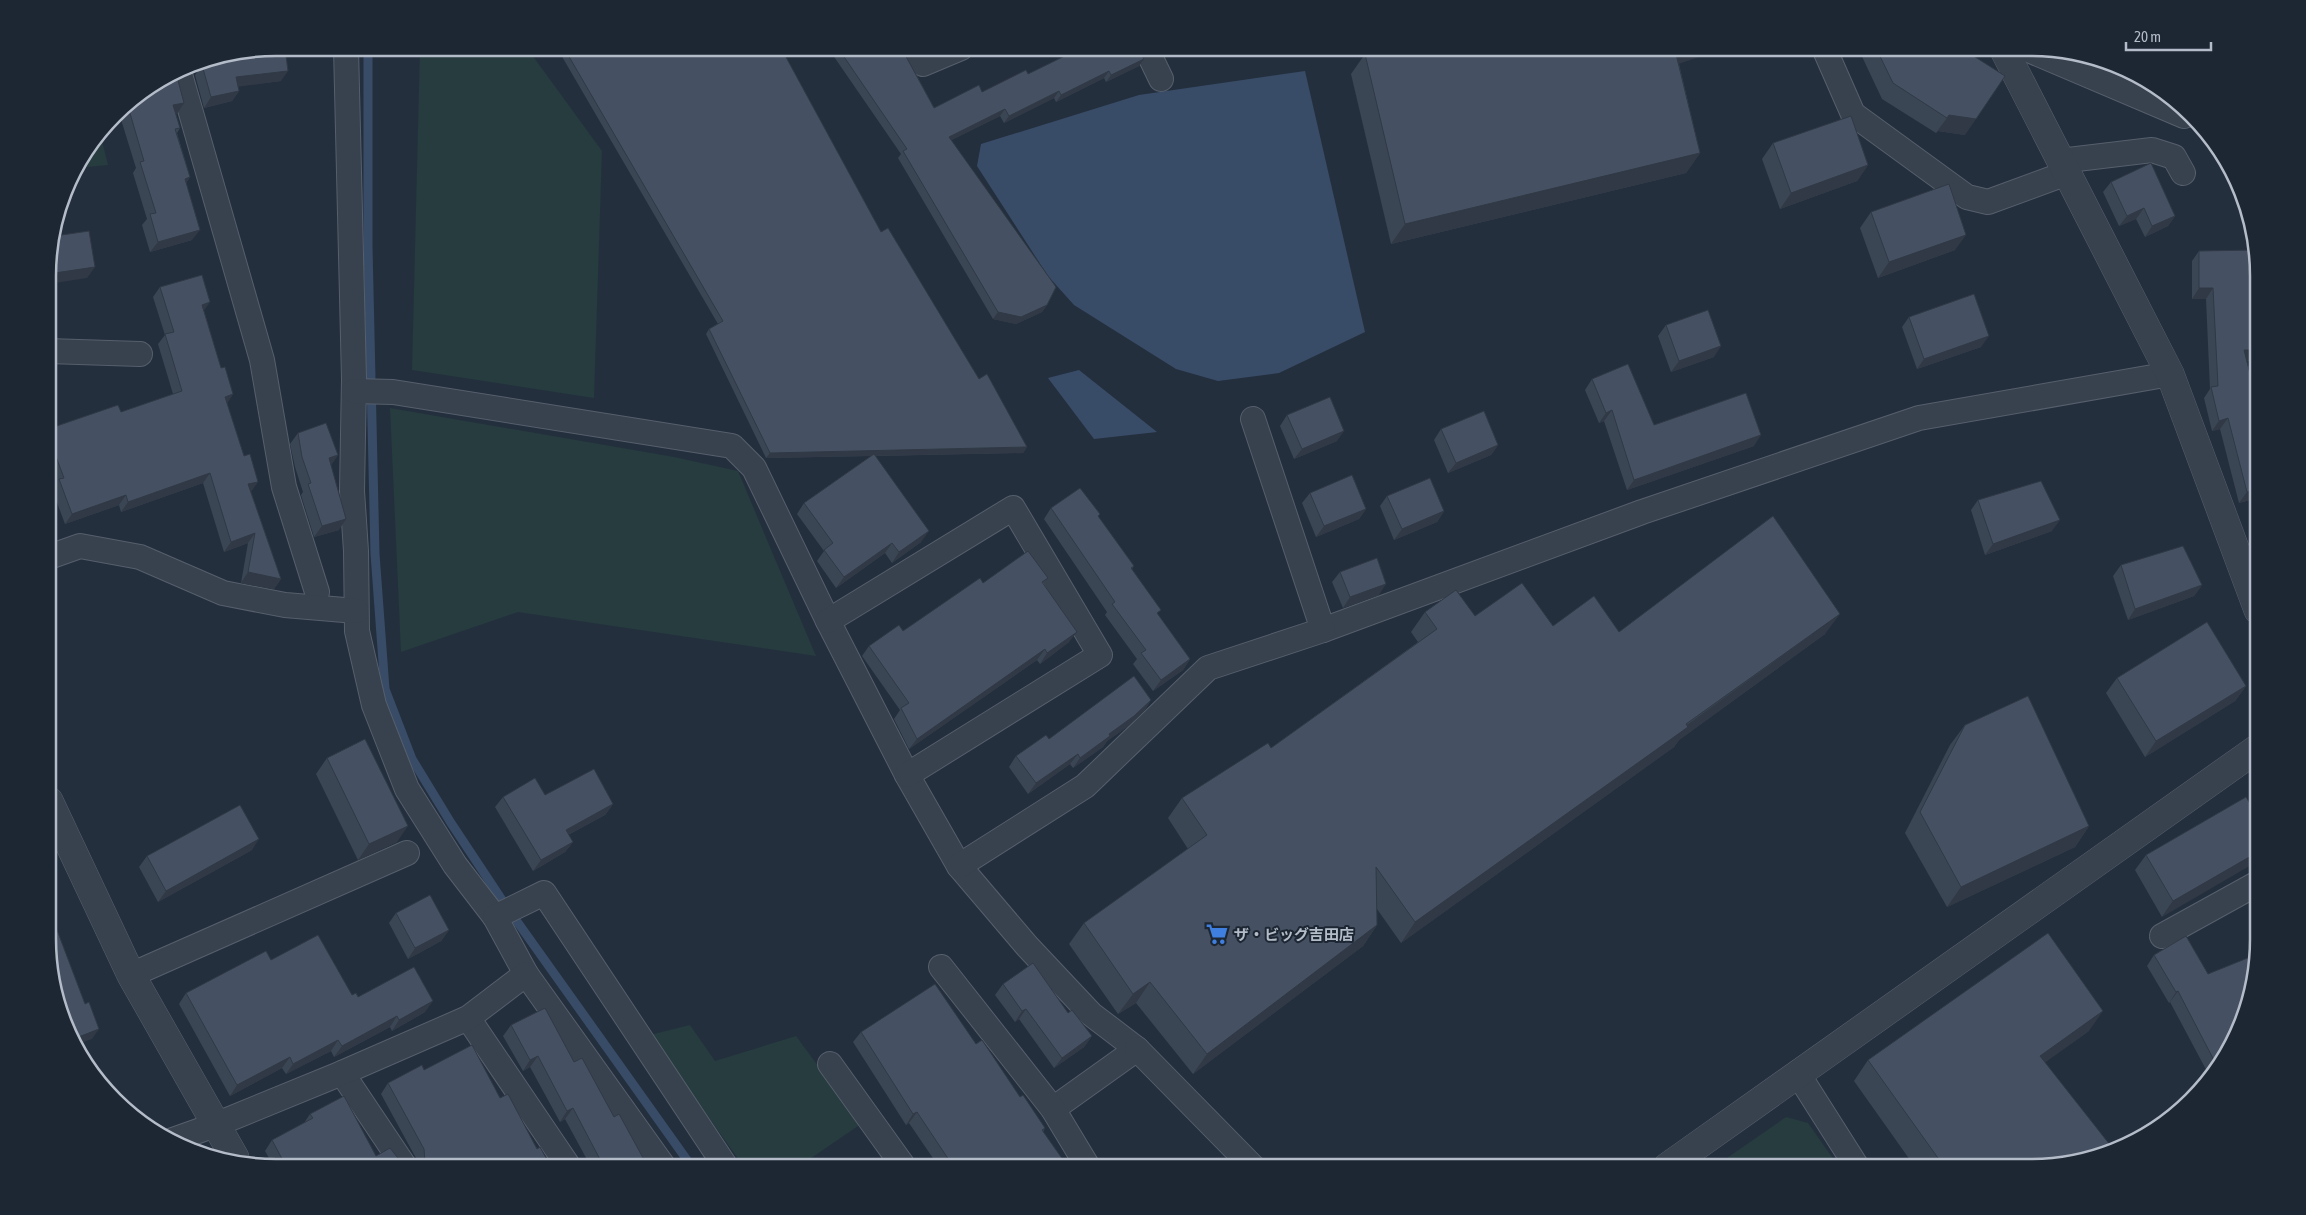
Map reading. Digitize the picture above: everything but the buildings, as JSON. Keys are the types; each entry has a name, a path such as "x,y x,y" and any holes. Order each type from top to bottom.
{"street":[{"path":"346,56 358,392 352,492 356,551 356,611 357,631 374,705 407,789 455,865 496,917 526,974 658,1159"},
{"path":"919,56 923,64 942,56"},
{"path":"1150,56 1161,79"},
{"path":"1828,56 1853,114 1967,197 1988,202 2063,167 2152,150 2174,157 2183,173"},
{"path":"2006,56 2170,374 2250,589"},
{"path":"2045,57 2177,113"},
{"path":"181,78 262,360 284,487 317,592"},
{"path":"56,351 140,354"},
{"path":"959,866 1085,786 1208,668 1323,630 1642,512 1919,418 2170,374"},
{"path":"358,392 393,392 732,446 754,468 828,621 907,775 959,866 1027,946 1091,1014 1137,1049 1245,1159"},
{"path":"1254,419 1323,630"},
{"path":"828,621 1013,508 1100,655 907,775"},
{"path":"56,555 80,546 140,557 224,593 285,605 356,611"},
{"path":"1678,1159 2250,754"},
{"path":"56,816 131,975 233,1155"},
{"path":"131,975 407,854"},
{"path":"2162,936 2250,887"},
{"path":"496,917 544,893 721,1159"},
{"path":"941,967 1053,1109 1083,1159"},
{"path":"181,1137 342,1074 468,1018 526,974"},
{"path":"468,1018 564,1159"},
{"path":"1053,1109 1137,1049"},
{"path":"830,1064 898,1159"},
{"path":"342,1074 399,1159"},
{"path":"1798,1074 1853,1159"}],"green space":[{"path":"420,56 533,56 602,151 594,398 412,370"},
{"path":"102,142 108,165 85,167"},
{"path":"390,408 674,457 738,471 816,656 518,612 401,652"},
{"path":"690,1025 715,1061 796,1036 861,1124 810,1159 738,1159 650,1035"},
{"path":"1786,1117 1808,1123 1833,1159 1726,1159"}],"water":[{"path":"1305,71 1365,332 1279,373 1218,381 1176,369 1074,305 1048,276 977,166 981,144 1139,95"},
{"path":"1079,370 1157,432 1094,439 1048,378"}],"waterway":[{"path":"368,56 368,247 375,554 385,689 412,759 451,823 506,906 686,1159"}],"place":[{"name":"ザ・ビッグ吉田店","path":"1217,934"}]}
